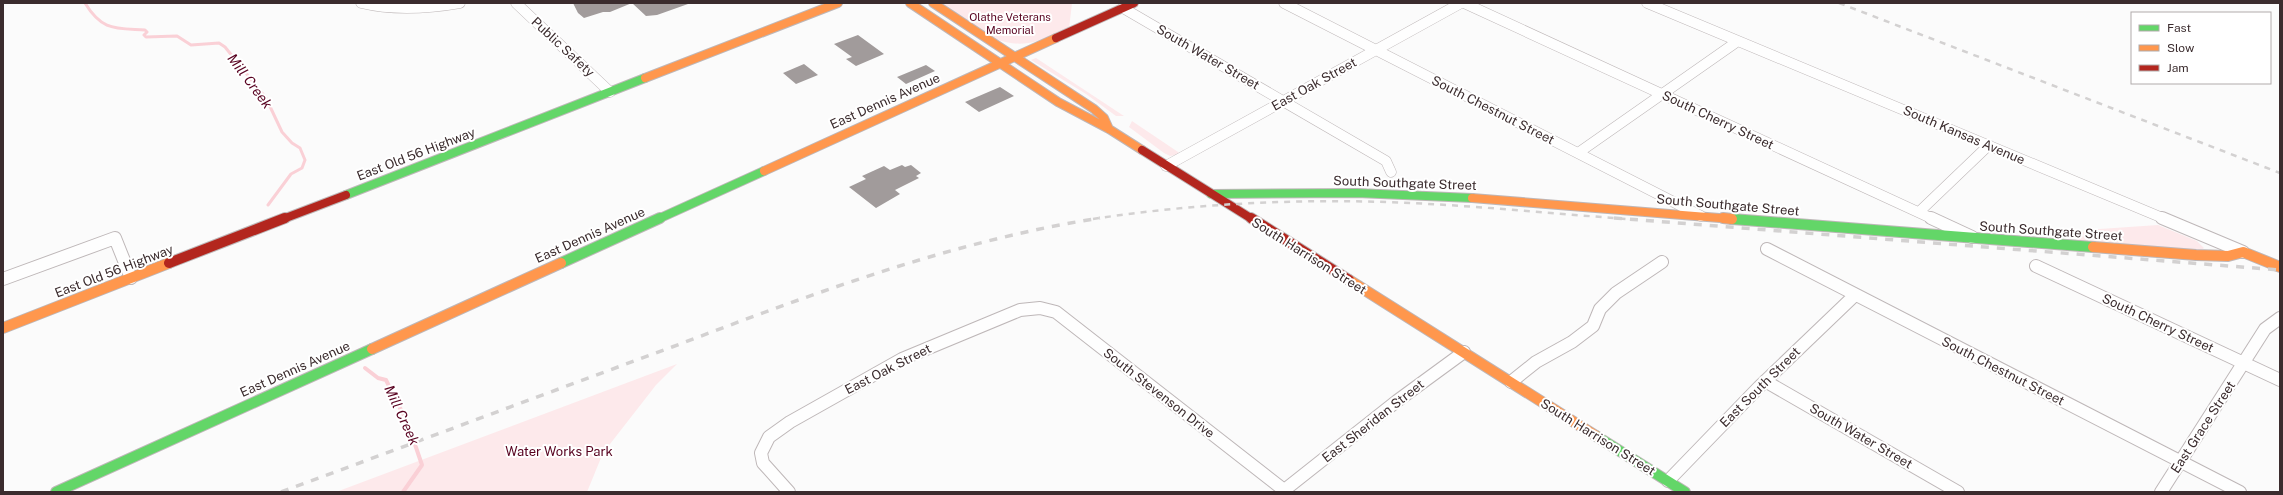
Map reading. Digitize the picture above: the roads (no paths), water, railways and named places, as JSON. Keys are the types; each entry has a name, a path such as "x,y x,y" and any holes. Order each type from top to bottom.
{"main road":[{"path":"580,93 813,3"},
{"name":"East Old 56 Highway","path":"3,328 128,270 610,92 838,3"},
{"name":"South Harrison Street","path":"910,3 999,64 1083,117 1109,128 1166,166 1685,492"},
{"name":"South Harrison Street","path":"933,3 1094,109 1104,118 1109,128"},
{"name":"East Dennis Avenue","path":"56,492 1134,3"},
{"name":"South Southgate Street","path":"1211,194 1334,193 1418,195 2196,255 2228,256 2242,252"},
{"name":"South Kansas Avenue","path":"2242,252 2280,267"}],"street":[{"path":"361,3 388,9 404,9 460,3"},
{"name":"Public Safety","path":"516,3 610,92"},
{"name":"South Chestnut Street","path":"1284,3 1701,216"},
{"name":"East Oak Street","path":"1166,166 1462,3"},
{"name":"South Cherry Street","path":"1462,3 1919,212 1972,238"},
{"name":"South Kansas Avenue","path":"1647,3 2242,252"},
{"name":"South Water Street","path":"1124,8 1386,162 1392,172"},
{"path":"1578,153 1663,95 1738,41"},
{"path":"1919,212 1989,145"},
{"path":"3,279 115,238 128,270"},
{"name":"South Chestnut Street","path":"1767,249 2240,492"},
{"path":"1511,382 1536,362 1572,342 1593,326 1600,309 1616,293 1662,262"},
{"name":"South Cherry Street","path":"2036,266 2280,380"},
{"name":"East South Street","path":"1668,481 1765,381 1855,295"},
{"name":"South Stevenson Drive","path":"1030,309 1040,308 1056,312 1283,491"},
{"name":"East Oak Street","path":"789,492 763,463 762,453 769,437 790,422 902,359 1020,310 1030,309"},
{"name":"East Grace Street","path":"2161,492 2265,329 2272,322 2280,318"},
{"name":"East Sheridan Street","path":"1283,491 1397,401 1464,352"},
{"name":"South Water Street","path":"1765,381 1958,492"}],"waterway":[{"name":"Mill Creek","path":"85,3 97,19 110,26 125,29 145,30 147,32 144,35 146,37 177,36 191,45 219,43 225,47 266,98 282,132 292,143 300,148 305,160 302,168 291,174 268,205"},
{"name":"Mill Creek","path":"365,368 378,378 386,380 408,424 422,465 403,492"}],"railway":[{"path":"1839,3 2280,173"},
{"path":"1099,218 1204,206 1314,201 1388,202 1448,205 1615,218"},
{"path":"281,492 777,308 883,271 990,240 1099,218"},
{"path":"1093,219 1099,218"},
{"path":"1615,218 2280,270"},
{"path":"1615,218 1626,219"}],"park label":[{"name":"Olathe Veterans Memorial","path":"1010,23"},
{"name":"Water Works Park","path":"559,451"}]}
